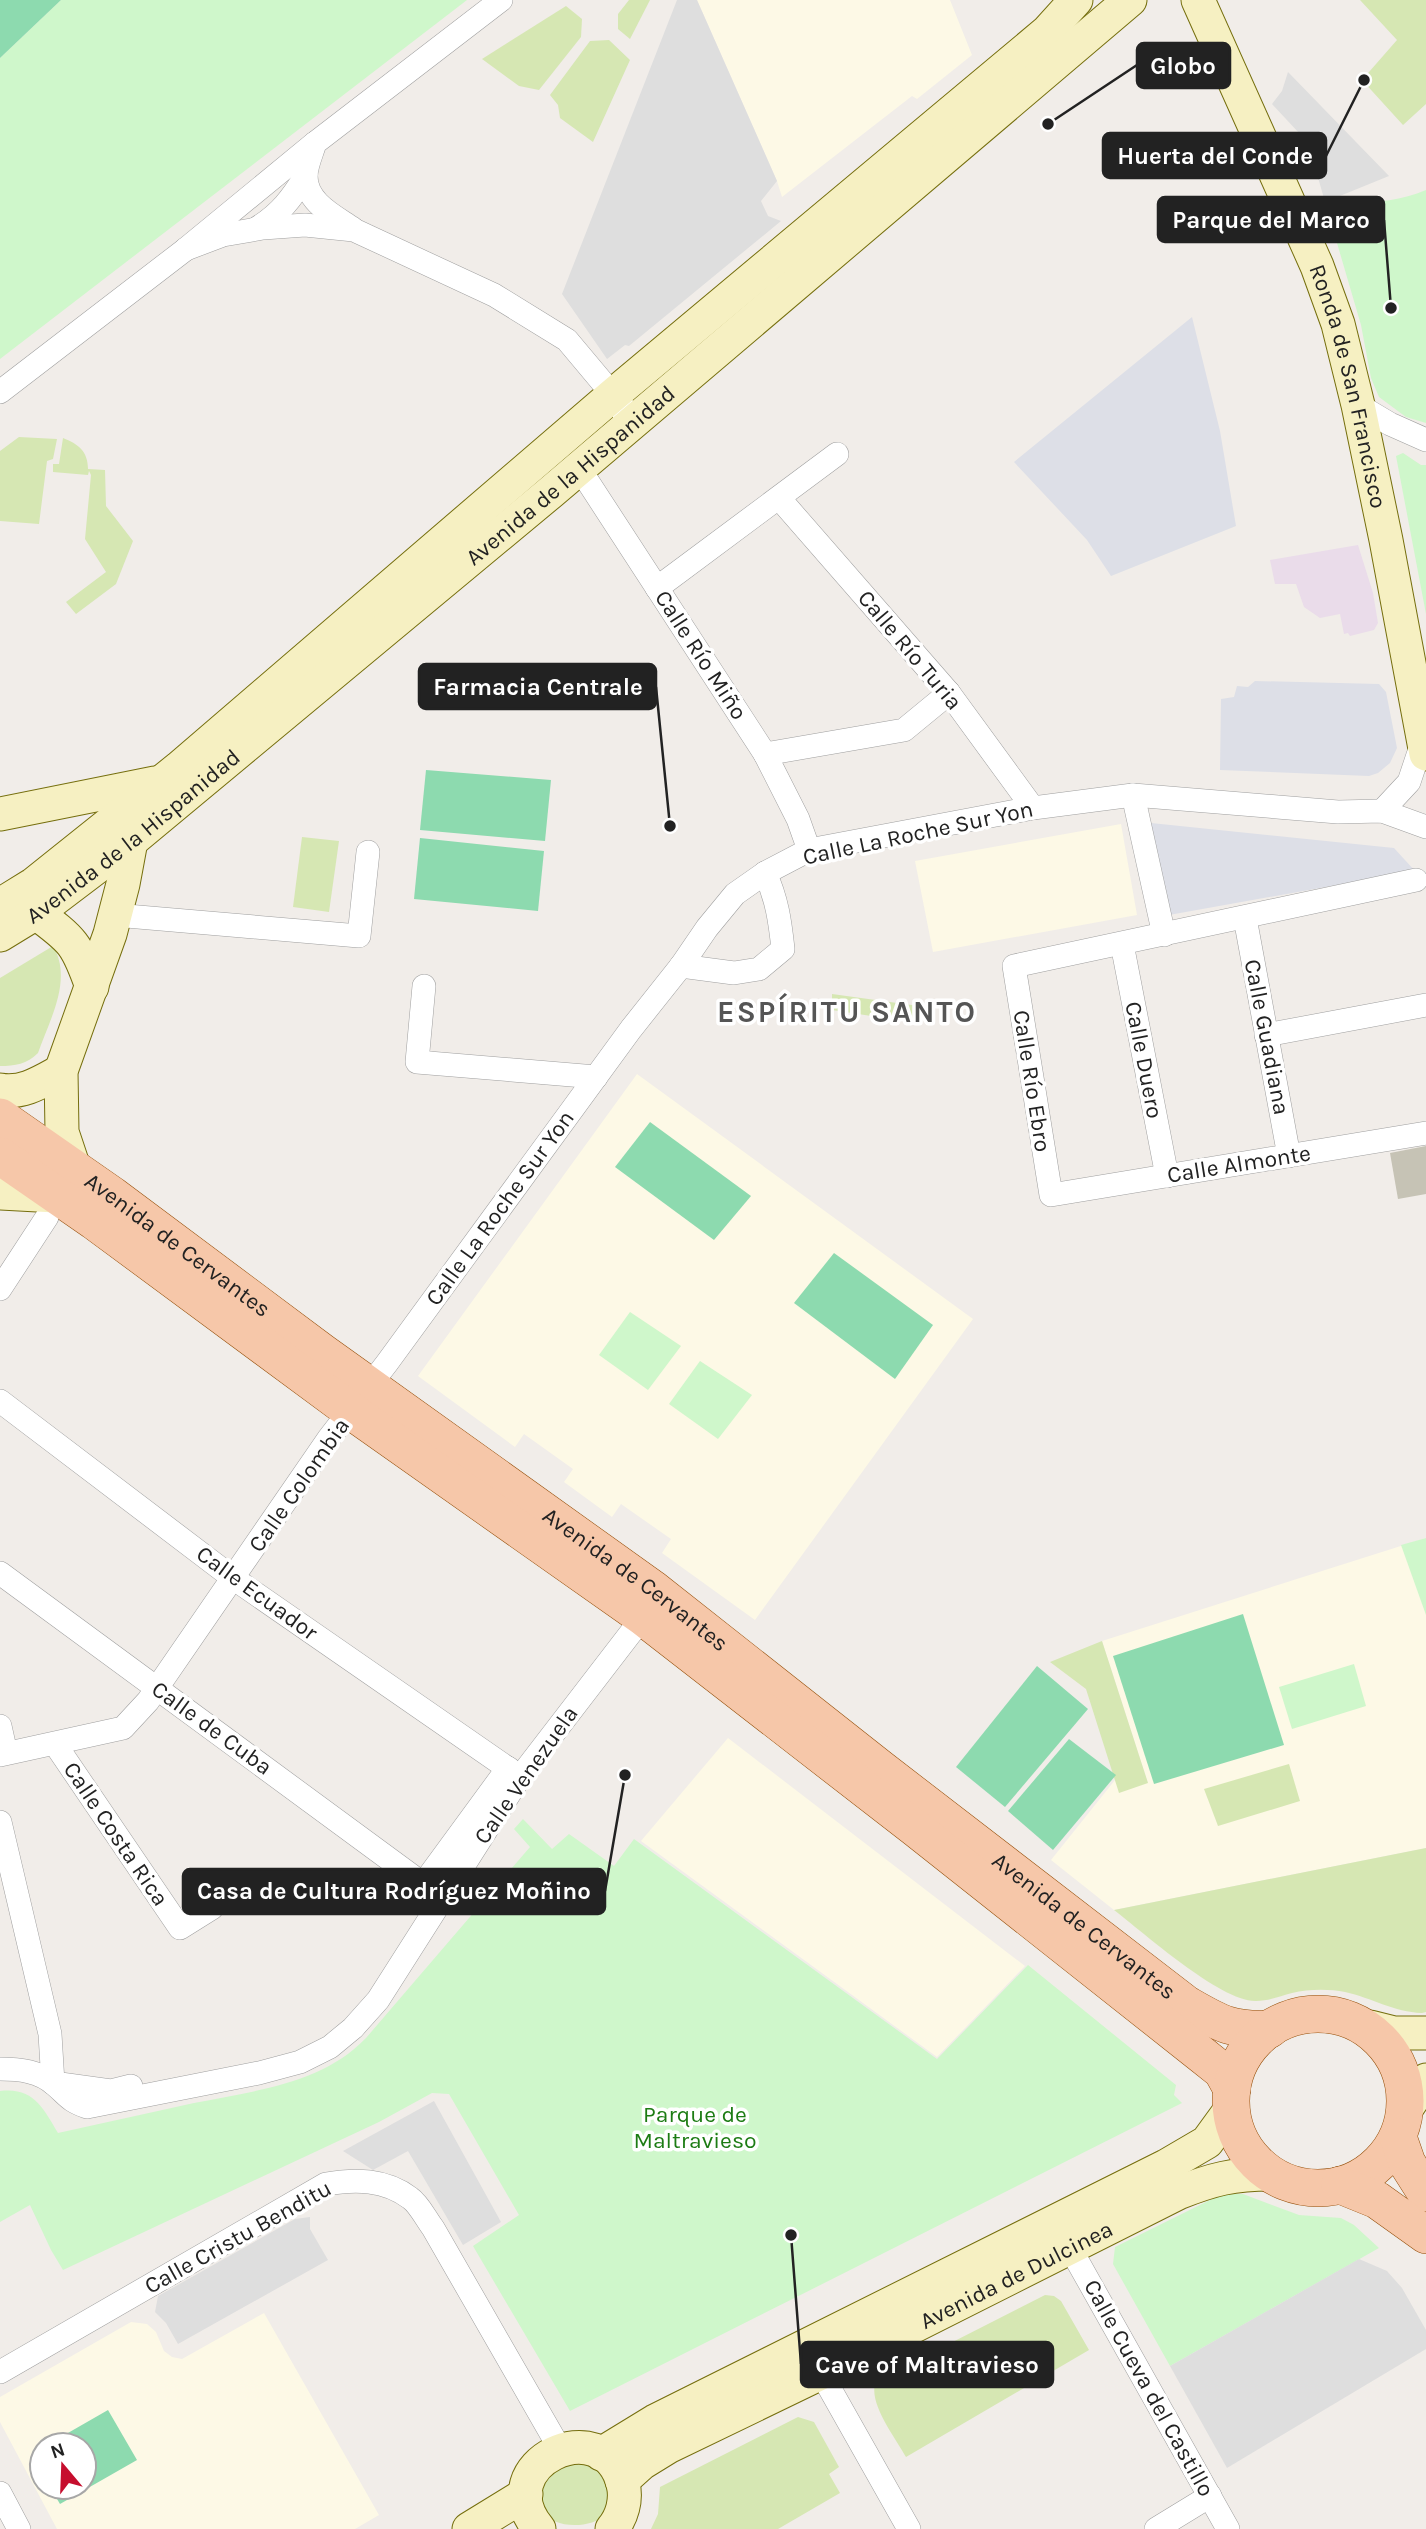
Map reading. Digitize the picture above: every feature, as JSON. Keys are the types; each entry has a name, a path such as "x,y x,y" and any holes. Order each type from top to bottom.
{"main road":[{"name":"Avenida de la Hispanidad","path":"0,935 36,913 131,841 579,468 1055,45 1076,0"},
{"name":"Avenida de la Hispanidad","path":"0,905 34,884 161,782 531,468 613,395 1055,45 1130,0"},
{"name":"Ronda de San Francisco","path":"1201,3 1317,266 1338,324 1358,405 1425,747"},
{"path":"0,814 161,782"},
{"path":"0,1193 59,1194 61,1071 115,915 131,841"},
{"path":"36,913 71,940 81,954 92,987"},
{"path":"0,1090 12,1092 33,1086 61,1071"},
{"name":"Avenida de Cervantes","path":"0,1117 59,1194"},
{"name":"Avenida de Cervantes","path":"0,1156 360,1398 653,1589 1186,2004 1217,2022 1243,2030 1270,2029"},
{"name":"Avenida de Cervantes","path":"360,1398 915,1828 1222,2071 1232,2099"},
{"path":"1410,2109 1382,2162 1358,2179 1331,2188 1303,2188 1270,2174 1253,2161 1238,2137 1232,2099 1233,2081 1244,2055 1263,2034 1287,2019 1316,2014 1345,2018 1394,2033 1426,2032"},
{"path":"1370,2027 1391,2053 1404,2080 1410,2109 1406,2163 1426,2193"},
{"name":"Avenida de Dulcinea","path":"601,2454 655,2421 1166,2166 1207,2142 1232,2099"},
{"name":"Avenida de Dulcinea","path":"622,2481 667,2446 821,2373 1178,2193 1214,2179 1244,2174 1270,2174"},
{"path":"1339,2185 1377,2200 1426,2235"},
{"path":"539,2529 527,2504 529,2479 538,2465 551,2453 560,2449 584,2448 601,2454 617,2469 622,2481 624,2506 614,2528"},
{"path":"469,2529 526,2494"}],"street":[{"path":"0,392 501,0"},
{"path":"289,218 290,201 306,174 315,144"},
{"path":"280,173 274,200 289,218"},
{"path":"306,174 310,194 326,211 354,230 494,295 567,340 624,408 625,427"},
{"path":"186,249 223,235 289,218 354,230"},
{"path":"1358,405 1390,424 1426,440"},
{"path":"657,587 837,454"},
{"name":"Calle Río Miño","path":"579,468 765,754 798,819 809,850"},
{"name":"Calle Río Turia","path":"779,498 949,693 1033,808"},
{"path":"765,754 904,730 949,693"},
{"path":"1382,811 1409,782 1425,747"},
{"path":"1133,795 1164,935"},
{"name":"Calle La Roche Sur Yon","path":"360,1398 707,928 735,894 765,873 809,850 1033,808 1133,795 1338,812 1382,811 1426,827"},
{"path":"115,915 359,936 368,852"},
{"path":"681,966 734,973 759,969 783,949 776,895 765,873"},
{"path":"1122,944 1416,880"},
{"name":"Calle Guadiana","path":"1245,918 1289,1156"},
{"name":"Calle Río Ebro","path":"1051,1195 1014,966 1122,944"},
{"name":"Calle Duero","path":"1122,944 1167,1176"},
{"path":"424,986 417,1062 596,1077"},
{"path":"1266,1035 1426,1005"},
{"name":"Calle Almonte","path":"1051,1195 1426,1133"},
{"path":"0,1289 59,1194"},
{"name":"Calle Colombia","path":"3,1754 123,1728 158,1688 360,1398"},
{"name":"Calle Ecuador","path":"0,1401 233,1578 514,1772"},
{"name":"Calle de Cuba","path":"4,1585 158,1688 424,1884 514,1772"},
{"name":"Calle Venezuela","path":"0,2070 14,2069 38,2074 53,2083 111,2091 275,2055 306,2044 330,2031 362,2006 394,1973 514,1772 643,1616"},
{"path":"0,1726 3,1754"},
{"name":"Calle Costa Rica","path":"55,1744 180,1928 212,1908"},
{"path":"0,1822 50,2034 53,2083"},
{"name":"Calle Cristu Benditu","path":"0,2372 326,2184 347,2180 380,2182 412,2199 433,2228 560,2449"},
{"name":"Calle Cueva del Castillo","path":"1070,2248 1228,2529"},
{"path":"821,2373 909,2529"},
{"path":"0,2493 19,2529"},
{"path":"1156,2529 1210,2496"}],"shaded area":[{"path":"677,0 697,0 777,181 761,201 768,216 781,221 629,346 625,345 607,359 562,294"},
{"path":"697,0 950,0 972,55 917,99 912,96 782,197"},
{"path":"1288,72 1389,176 1325,202 1315,167 1291,136 1300,134 1272,104 1282,91"},
{"path":"1192,317 1220,431 1236,526 1111,576 1087,540 1014,462"},
{"path":"1358,545 1373,593 1378,623 1374,630 1350,636 1348,633 1344,634 1340,614 1320,618 1304,607 1296,584 1275,584 1270,560"},
{"path":"1255,681 1379,684 1386,692 1397,748 1390,763 1378,773 1369,776 1220,770 1221,699 1234,697 1237,686 1248,687"},
{"path":"1151,823 1394,848 1415,871 1169,915"},
{"path":"1121,824 1137,915 933,952 915,861"},
{"path":"637,1074 973,1319 755,1620 662,1553 671,1539 621,1504 612,1517 564,1482 573,1469 524,1434 515,1447 418,1376"},
{"path":"1426,1146 1426,1194 1398,1199 1390,1153"},
{"path":"1426,1538 1426,1848 1114,1910 1051,1860 1115,1780 1148,1783 1102,1641"},
{"path":"728,1738 1025,1966 937,2057 641,1841"},
{"path":"434,2101 501,2222 463,2245 408,2151 373,2170 343,2151"},
{"path":"310,2217 310,2229 328,2260 178,2344 166,2323 155,2312 158,2296 295,2219"},
{"path":"1359,2259 1387,2271 1402,2288 1426,2330 1426,2349 1227,2468 1170,2366"},
{"path":"264,2313 379,2515 355,2529 57,2529 42,2501 98,2501 98,2431 28,2431 28,2475 0,2422 0,2397 131,2322 147,2324 156,2332 164,2351 172,2357 182,2359"}],"green space":[{"path":"0,0 61,0 0,58"},
{"path":"61,0 467,0 0,359 0,58"},
{"path":"629,0 650,0 630,39 618,29 618,14"},
{"path":"1360,0 1426,0 1426,104 1403,125 1362,80 1397,40"},
{"path":"566,6 582,19 581,37 539,90 519,86 482,59"},
{"path":"609,40 630,60 593,142 560,118 558,105 550,95 590,41"},
{"path":"1426,190 1426,423 1406,417 1379,397 1371,378 1361,325 1325,202 1389,200"},
{"path":"19,437 57,439 53,459 47,461 39,524 0,521 0,451"},
{"path":"63,438 81,449 88,469 105,470 106,506 133,541 116,584 76,614 66,602 106,572 85,539 91,475 89,471 88,475 53,472 53,464 59,464"},
{"path":"1403,453 1421,465 1426,465 1426,614 1396,456"},
{"path":"426,770 551,780 545,841 420,830"},
{"path":"302,837 339,841 329,912 293,907"},
{"path":"420,838 544,851 538,911 414,899"},
{"path":"53,946 59,959 60,985 38,1053 20,1064 0,1066 0,978"},
{"path":"832,994 919,1006 917,1023 832,1010"},
{"path":"650,1122 751,1196 714,1240 615,1167"},
{"path":"834,1253 933,1325 895,1379 794,1303"},
{"path":"630,1312 681,1346 648,1390 599,1355"},
{"path":"700,1361 752,1395 718,1439 669,1404"},
{"path":"1426,1538 1426,1615 1401,1545"},
{"path":"1243,1614 1284,1745 1154,1784 1113,1656"},
{"path":"1102,1641 1148,1783 1119,1793 1086,1689 1050,1662"},
{"path":"1354,1664 1366,1706 1292,1729 1279,1687"},
{"path":"1037,1666 1088,1709 1005,1807 956,1767"},
{"path":"1069,1739 1116,1775 1053,1850 1008,1811"},
{"path":"1289,1764 1300,1801 1218,1826 1204,1789"},
{"name":"Parque de Maltravieso","path":"523,1819 552,1849 569,1834 614,1866 634,1839 937,2059 1028,1965 1176,2085 1174,2095 1182,2103 570,2411 473,2246 519,2215 449,2094 432,2093 379,2122 63,2270 30,2205 0,2222 0,2091 21,2092 36,2101 58,2133 263,2089 308,2076 329,2066 366,2038 530,1847 514,1829"},
{"path":"1426,1848 1426,2012 1422,2013 1332,1990 1299,1992 1261,2001 1241,1998 1183,1965 1114,1910"},
{"path":"1243,2194 1299,2215 1341,2218 1354,2225 1379,2248 1170,2366 1113,2264 1115,2247 1216,2197"},
{"path":"1045,2295 1054,2296 1061,2301 1089,2350 906,2457 889,2430 875,2399 876,2381"},
{"path":"108,2410 137,2460 98,2482 98,2431 71,2431"},
{"path":"798,2417 814,2422 839,2467 829,2474 840,2493 778,2529 651,2529 658,2514 660,2487"},
{"path":"567,2454 610,2477 608,2507 599,2520 582,2525 563,2524 547,2517 543,2511 540,2478"}],"place":[{"name":"Huerta del Conde","path":"1364,80"},
{"name":"Globo","path":"1048,124"},
{"name":"Parque del Marco","path":"1391,308"},
{"name":"Farmacia Centrale","path":"670,826"},
{"name":"Casa de Cultura Rodríguez Moñino","path":"625,1775"},
{"name":"Cave of Maltravieso","path":"791,2235"}],"district":[{"name":"ESPÍRITU SANTO","path":"847,1012"}]}
